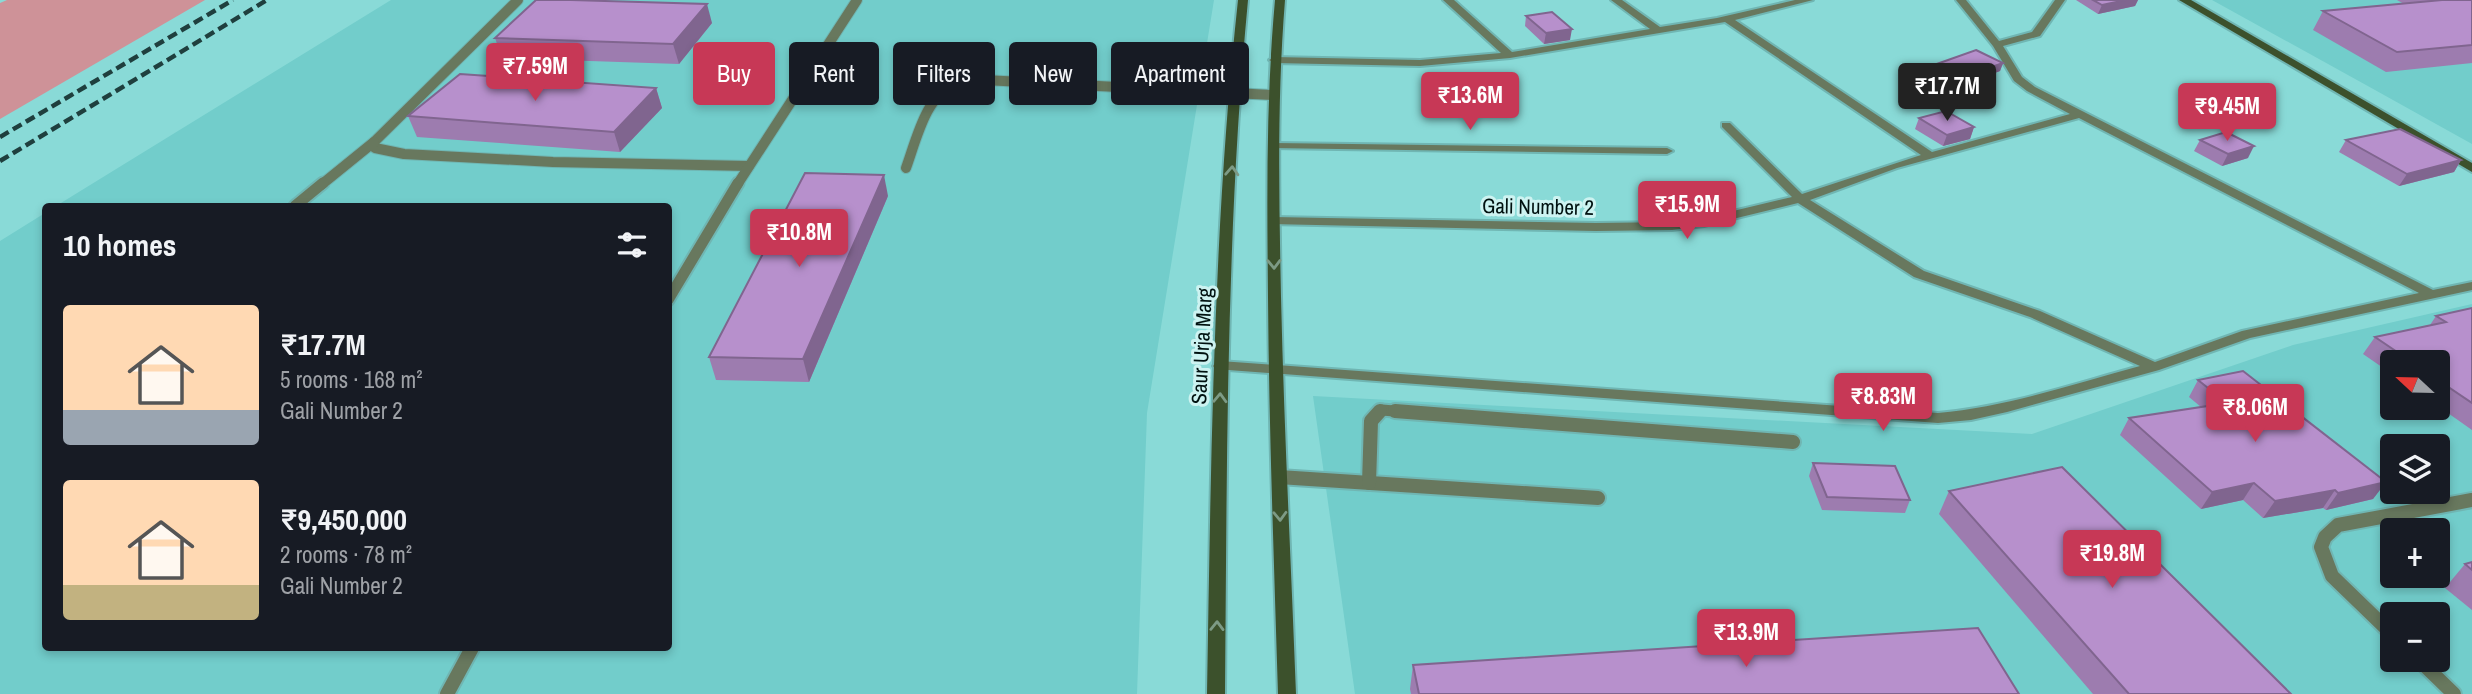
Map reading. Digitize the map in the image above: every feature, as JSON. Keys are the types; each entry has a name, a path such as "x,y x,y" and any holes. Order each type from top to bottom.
{"street":[{"name":"Saur Urja Marg","path":"1239,42 1243,0"},
{"path":"1280,0 1273,95 1274,221 1276,371 1287,694"},
{"path":"1448,0 1510,55"},
{"path":"1616,0 1659,31"},
{"path":"1274,60 1420,63 1510,55 1727,19 1808,0"},
{"path":"1961,0 1997,44 2018,79 2042,95 2430,294"},
{"path":"1997,44 2036,34 2060,0"},
{"path":"2184,0 2472,169"},
{"path":"1727,19 1931,156"},
{"name":"Saur Urja Marg","path":"1216,694 1220,366 1234,105"},
{"name":"Gali Number 2","path":"1274,221 1596,228 1672,226 1732,216 1800,199 1931,156 2081,114"},
{"path":"1726,125 1800,199 1919,274 2035,314 2154,367"},
{"path":"1274,146 1667,151"},
{"path":"1220,366 1938,418 2007,407 2154,367 2247,334 2472,286"}],"lane":[{"path":"299,203 374,142 518,0"},
{"path":"672,293 749,166 857,0"},
{"path":"906,168 939,94 955,83 984,80 1111,87"},
{"path":"1249,94 1273,95"},
{"path":"374,142 376,148 404,154 553,162 749,166"},
{"path":"1369,483 1371,421 1374,415 1382,410 1793,442"},
{"path":"1279,477 1598,498"},
{"path":"2380,622 2332,576 2321,547 2325,537 2338,525 2472,499"},
{"path":"447,694 470,651"},
{"path":"2431,672 2454,694"}],"shaded area":[{"path":"7,0 205,0 0,119 0,3"},
{"path":"391,0 1214,0 1207,42 1111,42 1111,105 1197,105 1147,413 1137,694 0,694 0,241 42,215 42,651 672,651 672,203 61,203"},
{"path":"2212,0 2472,0 2472,144 2375,90"},
{"path":"2472,304 2472,694 1355,694 1313,396 2032,434 2293,345"}],"building":[{"path":"536,0 707,4 673,44 495,38"},
{"path":"2093,0 2126,0 2102,5"},
{"path":"2442,0 2472,0 2472,45 2397,52 2323,11"},
{"path":"1552,12 1572,29 1546,33 1526,16"},
{"path":"1976,50 2003,63 1961,78 1934,65"},
{"path":"460,74 656,88 614,132 408,116"},
{"path":"1946,111 1974,127 1947,135 1919,118"},
{"path":"2400,129 2461,160 2407,174 2346,140"},
{"path":"2226,132 2254,146 2228,154 2200,140"},
{"path":"805,173 884,175 803,359 709,357"},
{"path":"2472,308 2472,403 2450,388 2450,350 2394,350 2375,337 2446,322 2436,316"},
{"path":"2243,371 2380,477 2380,483 2338,493 2335,490 2275,501 2254,483 2212,492 2129,418 2227,403 2198,380"},
{"path":"1813,463 1895,466 1910,500 1827,497"},
{"path":"2062,467 2291,694 2129,694 1949,491"},
{"path":"1978,628 2019,694 1419,694 1413,665"}],"railway":[{"path":"0,137 233,0"},
{"path":"0,161 267,0"}]}
